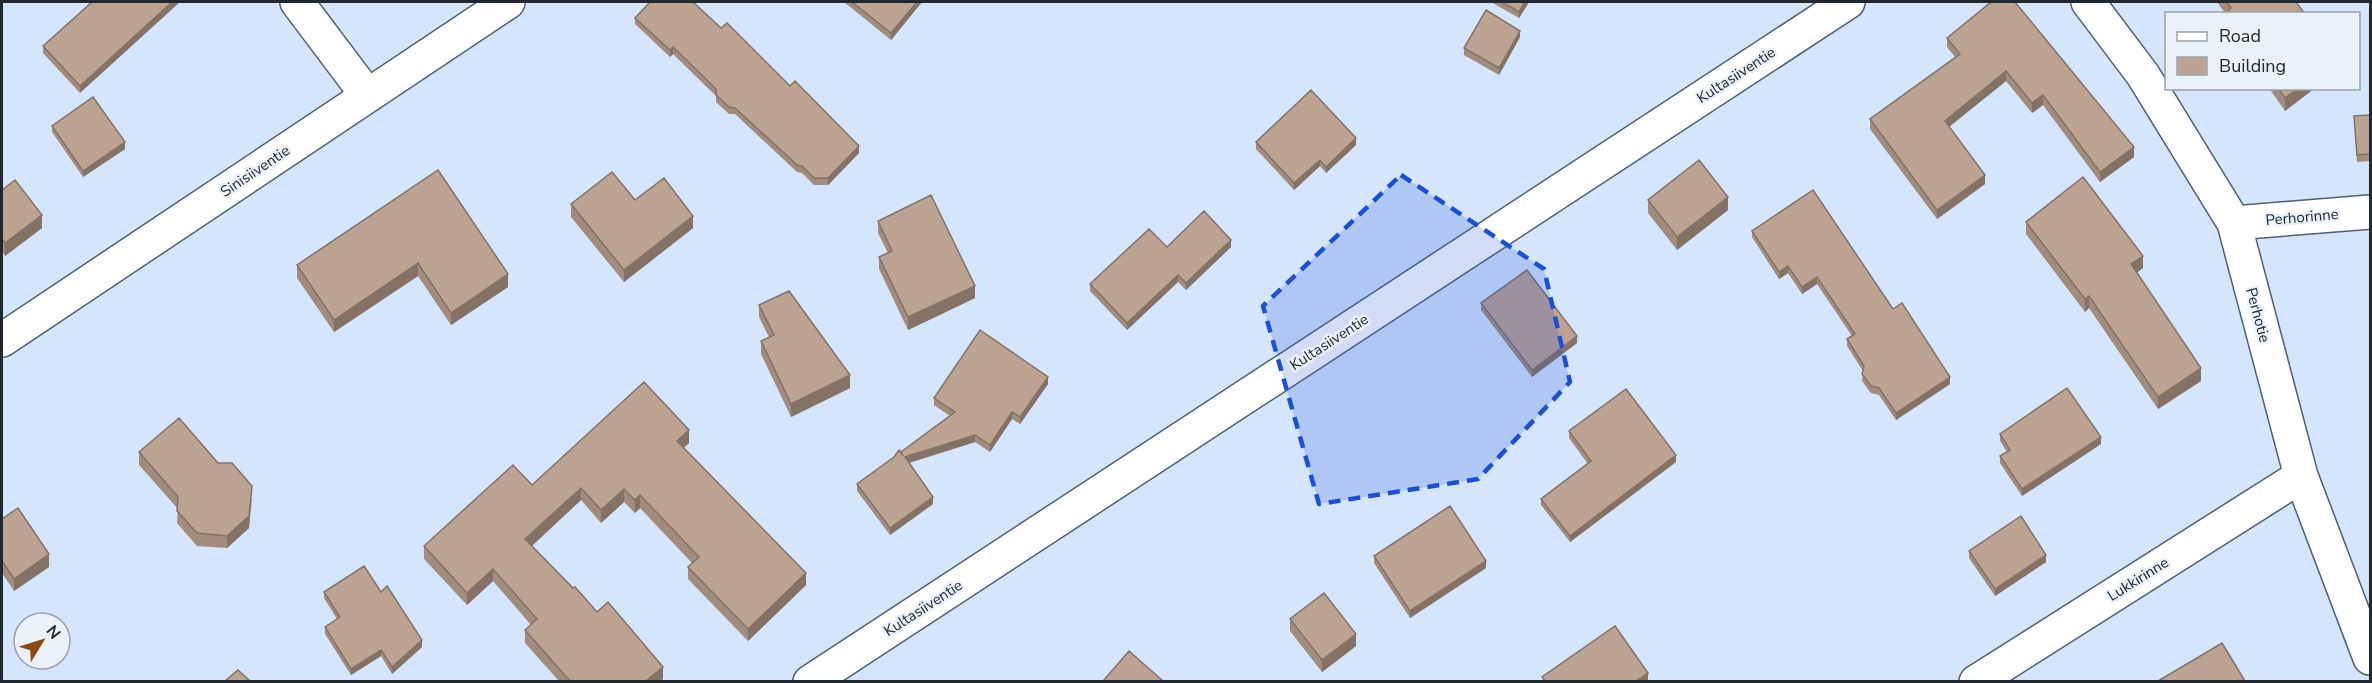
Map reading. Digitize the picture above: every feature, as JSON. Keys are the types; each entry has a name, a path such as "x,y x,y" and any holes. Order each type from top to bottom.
{"street":[{"path":"297,2 367,94"},
{"name":"Sinisiiventie","path":"2,340 367,94 508,2"},
{"name":"Kultasiiventie","path":"810,681 1848,2"},
{"name":"Perhotie","path":"2088,2 2143,75 2234,223 2301,476 2370,657"},
{"name":"Perhorinne","path":"2234,223 2370,212"},
{"name":"Lukkirinne","path":"1976,681 2301,476"}],"highlighted area":[{"path":"1401,175 1544,269 1570,382 1478,479 1319,504 1263,306"}],"building":[{"path":"92,2 172,2 80,86 43,46"},
{"path":"650,2 693,2 721,28 727,23 790,86 795,81 859,146 828,178 814,178 735,108 729,107 716,95 716,89 673,47 670,50 635,18"},
{"path":"852,2 917,2 891,33"},
{"path":"1502,2 1525,2 1519,12"},
{"path":"1991,2 2015,2 2134,147 2100,172 2043,95 2032,103 2006,71 1945,121 1985,175 1937,210 1870,119 1960,54 1947,38"},
{"path":"2226,2 2296,2 2304,12 2226,12 2231,8"},
{"path":"1486,10 1520,31 1499,68 1464,48"},
{"path":"1311,90 1356,138 1326,167 1320,160 1294,183 1256,142"},
{"path":"2279,90 2295,90 2285,98"},
{"path":"93,97 125,142 83,171 52,126"},
{"path":"2370,115 2370,154 2357,155 2354,116"},
{"path":"1699,160 1728,197 1677,237 1648,200"},
{"path":"438,170 508,274 451,313 418,263 334,320 297,265"},
{"path":"612,172 635,200 664,178 693,216 624,270 571,204"},
{"path":"2083,177 2143,256 2131,264 2201,368 2158,397 2089,296 2085,299 2026,222"},
{"path":"15,180 42,215 5,243 2,239 2,190"},
{"path":"1813,190 1893,309 1902,303 1950,377 1896,413 1879,388 1871,386 1862,374 1864,366 1847,339 1855,334 1817,277 1802,287 1788,266 1779,272 1752,231"},
{"path":"931,195 975,286 908,317 879,257 892,251 878,221"},
{"path":"1204,211 1231,240 1186,283 1178,275 1127,323 1090,284 1149,229 1167,247"},
{"path":"1527,270 1577,336 1532,370 1481,303"},
{"path":"789,291 850,375 791,404 761,341 774,335 759,305"},
{"path":"980,330 1048,377 1020,417 1012,412 990,445 975,435 905,457 933,497 890,528 857,484 894,457 899,450 903,456 901,452 955,412 934,398"},
{"path":"644,382 689,430 677,441 806,573 748,629 688,567 699,557 640,495 635,500 624,489 601,510 581,488 525,539 573,588 575,587 597,612 608,602 663,667 646,681 570,681 525,630 537,619 493,569 467,593 424,546 513,465 532,485"},
{"path":"2067,388 2101,437 2022,489 2000,456 2010,450 2000,434"},
{"path":"1626,389 1676,455 1570,536 1541,499 1591,461 1569,431"},
{"path":"179,418 218,463 232,463 252,486 249,516 227,536 197,533 177,511 178,497 139,452"},
{"path":"1450,506 1486,561 1410,611 1374,556"},
{"path":"18,508 49,554 14,579 2,561 2,519"},
{"path":"2021,516 2046,555 1995,589 1969,551"},
{"path":"364,566 381,592 387,586 422,640 392,667 381,650 351,669 325,627 340,617 324,592"},
{"path":"1324,593 1356,634 1322,660 1290,619"},
{"path":"1615,626 1648,673 1636,681 1545,681 1542,677"},
{"path":"2222,643 2245,681 2158,681"},
{"path":"1129,651 1163,681 1103,681"},
{"path":"238,670 250,681 225,681"}]}
